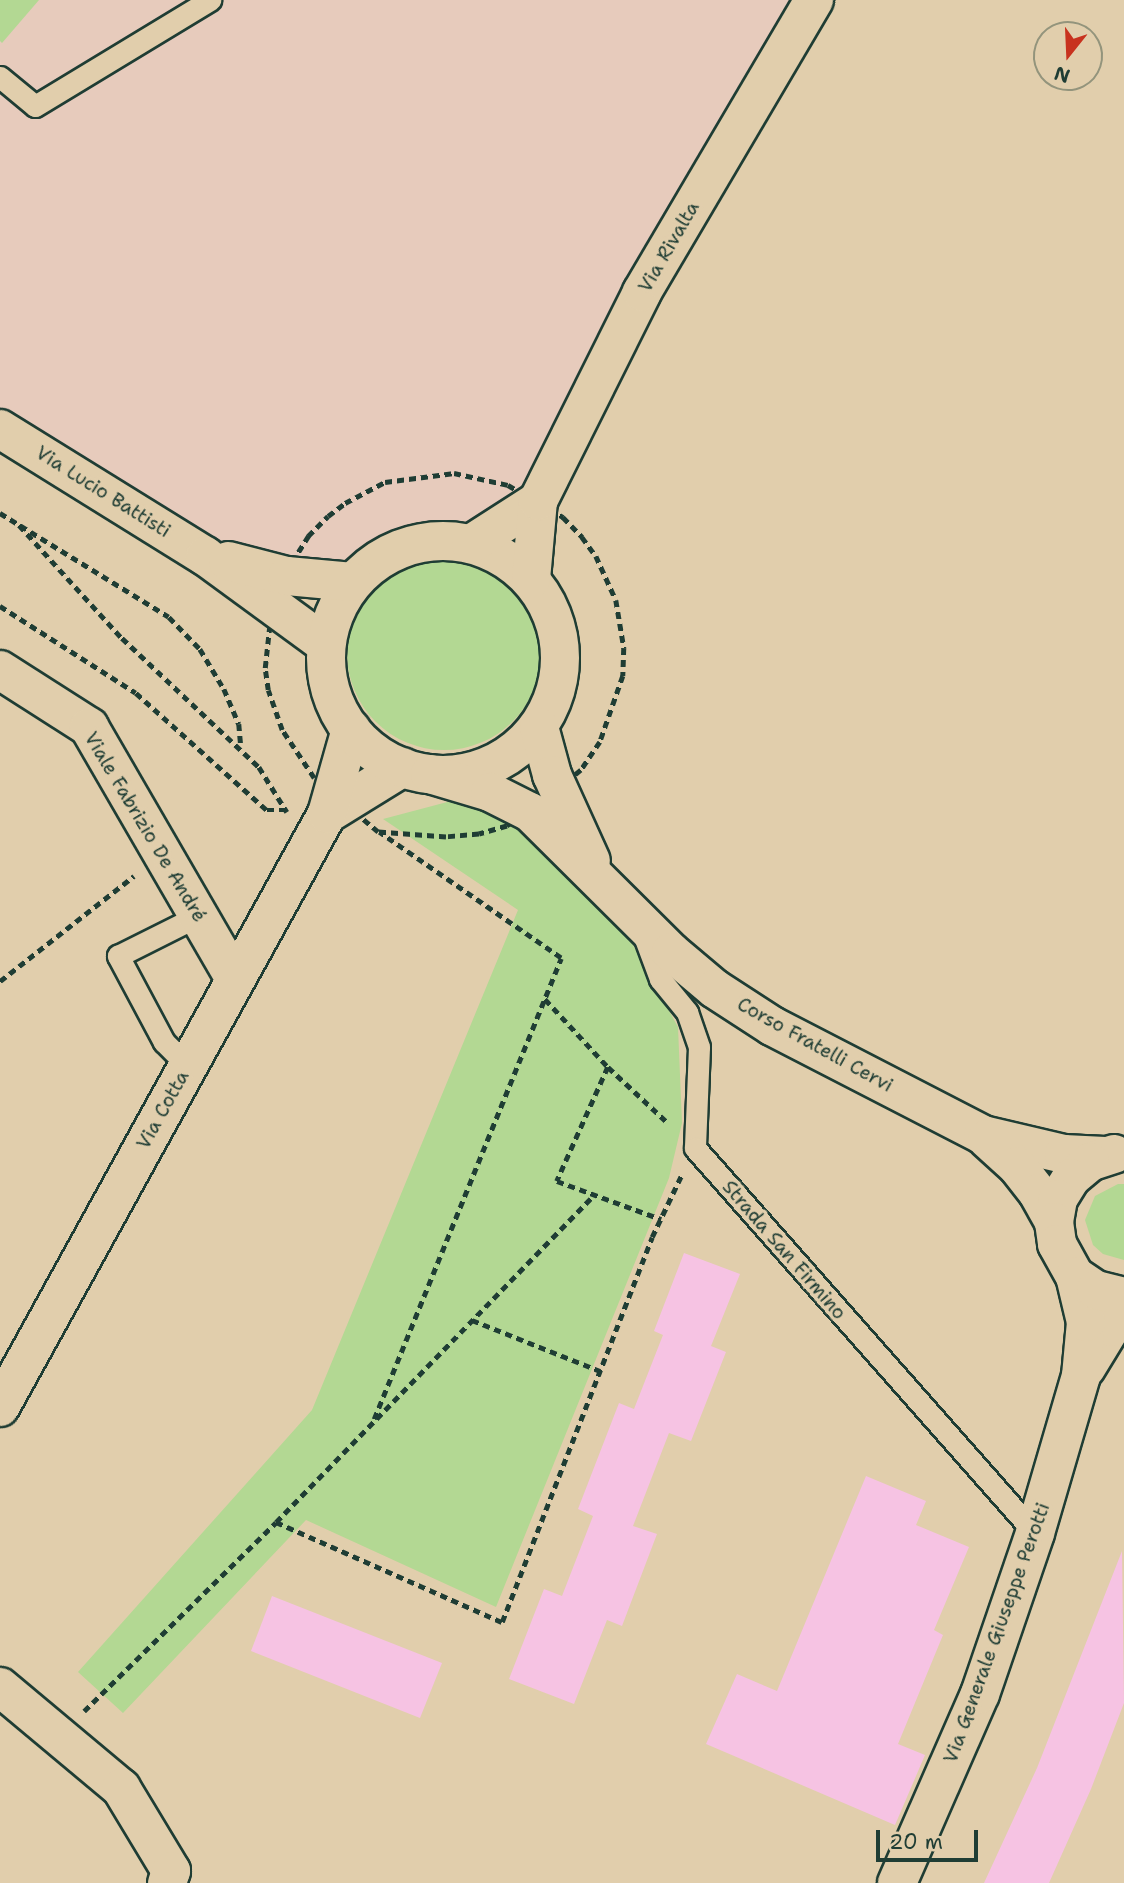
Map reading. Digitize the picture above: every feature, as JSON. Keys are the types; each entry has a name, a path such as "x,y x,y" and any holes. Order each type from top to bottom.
{"street":[{"name":"Via Rivalta","path":"531,579 538,501 642,292 814,0"},
{"name":"Via Lucio Battisti","path":"0,429 205,556 281,591 324,643"},
{"path":"471,544 538,501"},
{"path":"442,540 471,544 499,554 531,579 555,619 561,655 556,693 539,727 515,751 486,767 457,774 417,770 373,753 351,729 334,704 324,670 324,643 334,615 354,582 381,558 411,545 442,540"},
{"path":"281,591 354,582"},
{"name":"Viale Fabrizio De André","path":"0,670 89,727 235,979"},
{"name":"Corso Fratelli Cervi","path":"539,727 552,775 565,789 599,879 638,921 715,989 772,1026 983,1135 1053,1152 1115,1154"},
{"name":"Via Cotta","path":"0,1407 304,851 320,798 351,729"},
{"name":"Corso Fratelli Cervi","path":"417,770 490,792 565,789"},
{"name":"Via Cotta","path":"320,798 417,770"},
{"name":"Corso Fratelli Cervi","path":"983,1135 1017,1166 1038,1193 1054,1222 1057,1244 1075,1276"},
{"path":"1054,1222 1058,1199 1071,1178 1090,1162 1115,1154"},
{"path":"1075,1276 1096,1290 1124,1297"},
{"name":"Via Generale Giuseppe Perotti","path":"897,1883 979,1694 1035,1533 1081,1376 1086,1322 1075,1276"},
{"name":"Via Generale Giuseppe Perotti","path":"1081,1376 1111,1327 1124,1317"},
{"path":"0,1687 121,1788 171,1871 167,1883"}],"lane":[{"path":"2,82 35,106 210,0"},
{"path":"187,1065 164,1042 118,957 200,915"},
{"path":"638,921 660,979 687,1012 699,1047 695,1148"},
{"name":"Strada San Firmino","path":"695,1148 1035,1533"}],"path":[{"path":"374,1422 561,958 378,832 320,798 282,730 268,690 265,646 281,591 307,536 345,503 385,482 454,472 490,479 538,501 563,517 597,556 608,579 621,624 623,676 614,710 600,743 565,789 508,826 479,834 446,837 378,832"},
{"path":"0,513 169,617 200,649 224,689 239,724 241,748"},
{"path":"19,525 122,638 259,767 286,810 304,851"},
{"path":"0,606 136,693 267,810 286,810 320,798"},
{"path":"0,981 162,854"},
{"path":"276,1522 502,1622 661,1219 695,1148 608,1067 545,999"},
{"path":"608,1067 557,1181 661,1219"},
{"path":"58,1736 276,1522 594,1195"},
{"path":"472,1320 600,1371"}],"shaded area":[{"path":"0,0 814,0 538,501 471,544 442,540 411,545 381,558 353,582 205,556 0,429"}],"green space":[{"path":"0,0 39,0 2,43 0,41"},
{"path":"444,556 481,563 513,584 534,616 541,653 534,690 513,722 481,743 444,750 407,743 375,722 354,690 347,653 354,616 375,584 407,563"},
{"path":"470,796 540,836 621,923 678,1027 682,1123 669,1178 496,1607 306,1520 123,1713 78,1672 312,1410 518,910 383,819"},
{"path":"1118,1184 1124,1184 1124,1260 1103,1254 1093,1245 1085,1220 1095,1196"}],"building":[{"path":"684,1253 740,1274 711,1346 726,1352 691,1441 669,1433 633,1526 657,1534 622,1626 607,1620 574,1704 509,1679 544,1589 562,1596 593,1516 578,1509 619,1403 634,1409 663,1335 654,1331"},
{"path":"866,1476 926,1501 916,1525 969,1547 934,1630 943,1635 898,1744 925,1755 895,1825 706,1744 737,1674 777,1691"},
{"path":"1122,1551 1124,1703 1091,1789 1049,1883 984,1883 1037,1768"},
{"path":"272,1596 442,1663 420,1718 251,1651"}]}
